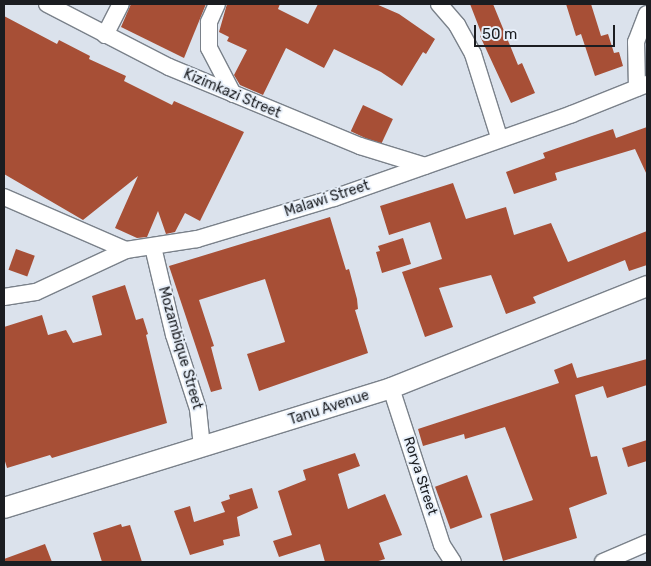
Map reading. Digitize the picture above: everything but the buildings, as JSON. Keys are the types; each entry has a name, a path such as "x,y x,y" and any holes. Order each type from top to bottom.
{"street":[{"name":"Kizimkazi Street","path":"48,4 105,35 233,94 360,146 425,166"},
{"path":"105,35 120,4"},
{"path":"218,4 209,22 209,48 233,94"},
{"path":"439,4 457,25 473,54 499,137"},
{"path":"642,86 636,42 647,14"},
{"name":"Malawi Street","path":"4,297 36,292 126,250 154,247 246,226 425,166 499,137 578,112 642,86"},
{"path":"4,197 126,250"},
{"name":"Mozambique Street","path":"154,247 176,342 198,409 202,448"},
{"name":"Tanu Avenue","path":"4,508 391,388 647,286"},
{"name":"Rorya Street","path":"391,388 442,545 453,562"},
{"path":"603,562 647,543"}]}
